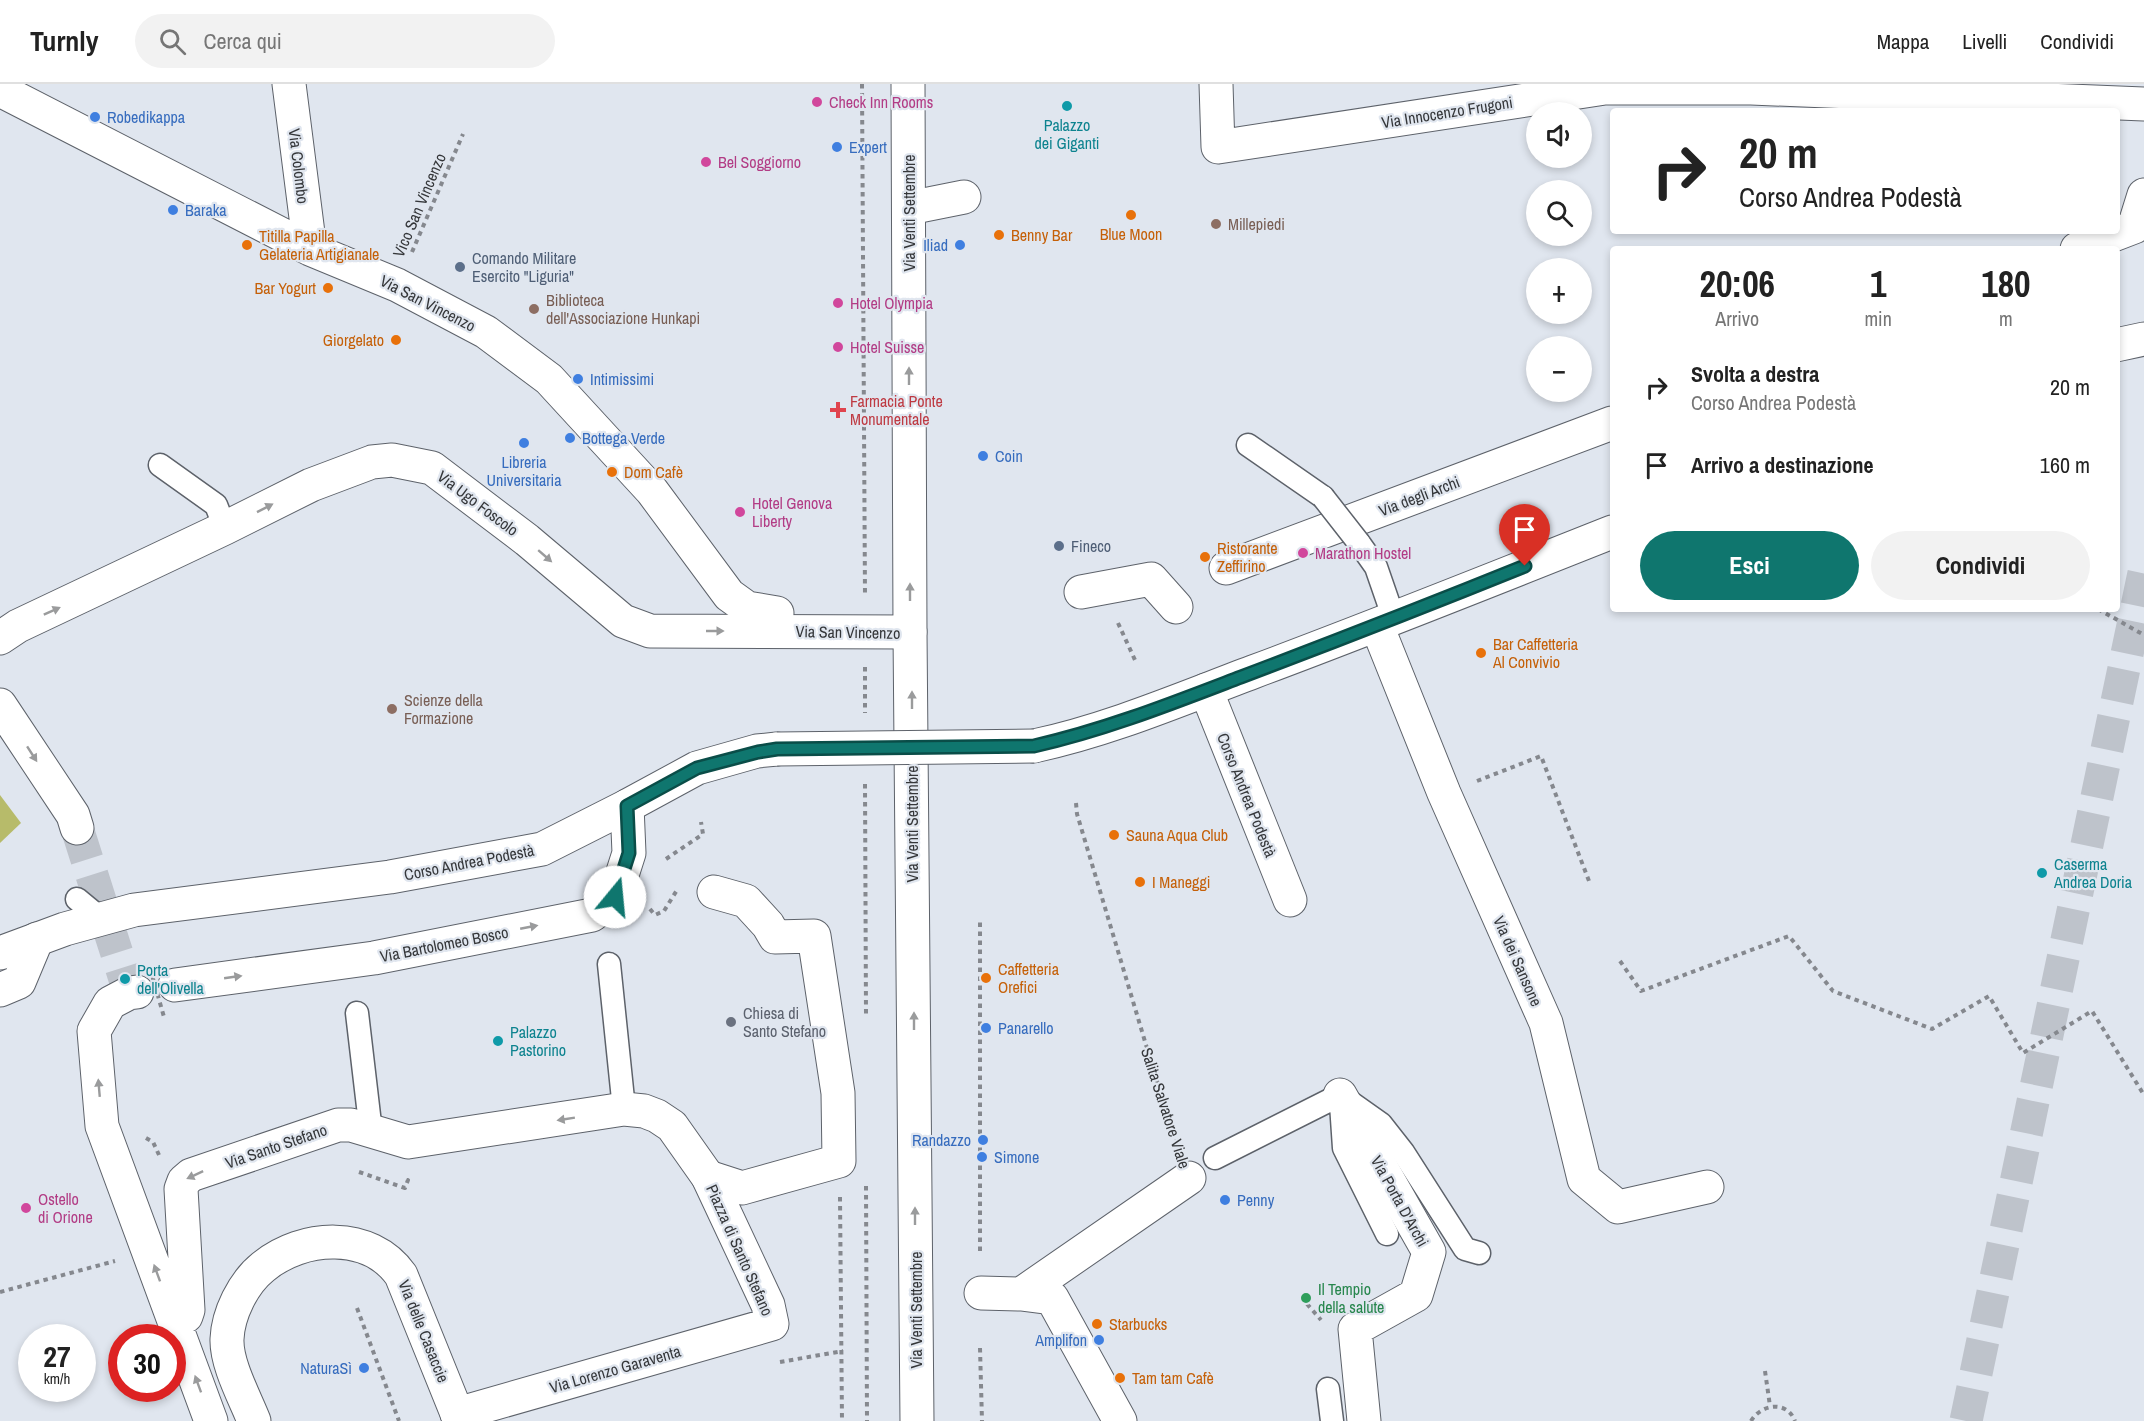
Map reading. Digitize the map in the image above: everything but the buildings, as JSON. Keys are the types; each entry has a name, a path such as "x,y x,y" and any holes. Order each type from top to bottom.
{"street":[{"name":"Via Colombo","path":"289,84 310,249"},
{"name":"Via Venti Settembre","path":"908,84 917,1421"},
{"name":"Via Innocenzo Frugoni","path":"1216,84 1218,147 1605,88 1672,86 1750,88 2144,104"},
{"name":"Via San Vincenzo","path":"0,90 310,249 397,285 486,332 549,379 652,491 729,595 747,608 782,622 910,632"},
{"path":"2120,233 2134,228 2144,195"},
{"path":"909,208 964,197"},
{"path":"2085,246 2118,234"},
{"path":"2120,344 2144,339"},
{"name":"Via degli Archi","path":"1226,568 1610,424"},
{"name":"Via Ugo Foscolo","path":"0,638 18,626 311,485 372,462 392,460 432,468 527,540 623,621 650,631 782,622"},
{"name":"Corso Andrea Podestà","path":"0,953 51,934 89,908 134,910 390,877 542,849 697,768 758,752 777,749 1034,746 1069,738 1206,690 1385,622 1610,532"},
{"path":"1081,592 1151,579 1176,607"},
{"name":"Via dei Sansone","path":"1385,622 1444,793 1546,1023 1584,1179 1618,1207 1707,1188"},
{"name":"Corso Andrea Podestà","path":"1206,690 1290,900"},
{"path":"0,705 73,815 77,828"},
{"name":"Via Bartolomeo Bosco","path":"175,1324 102,1126 94,1031 110,1003 143,983 374,958 592,915 615,897 629,853 627,806"},
{"path":"714,892 746,902 768,925 775,937 814,936 838,1093 839,1161"},
{"path":"0,990 19,982 51,934"},
{"name":"Via Porta D'Archi","path":"1340,1095 1429,1252 1416,1295 1355,1329 1364,1421"},
{"name":"Piazza di Santo Stefano","path":"624,1109 657,1116 672,1126 708,1177 768,1305 772,1324"},
{"name":"Via Santo Stefano","path":"183,1324 188,1310 181,1189 184,1181 191,1175 338,1125 351,1125 400,1141 416,1142 624,1109"},
{"name":"Piazza di Santo Stefano","path":"708,1177 742,1188 839,1161"},
{"name":"Salita Salvatore Viale","path":"1022,1294 1190,1178"},
{"name":"Via delle Casaccie","path":"254,1421 232,1366 227,1340 231,1318 239,1298 263,1267 284,1254 304,1246 348,1242 365,1246 381,1254 392,1262 401,1275 459,1417"},
{"path":"981,1293 1022,1294 1052,1298 1120,1421"},
{"name":"Via Lorenzo Garaventa","path":"459,1417 772,1324"},
{"name":"Via Bartolomeo Bosco","path":"186,1354 211,1421"}],"lane":[{"path":"1248,445 1323,497 1359,543 1376,567 1385,622"},
{"path":"160,465 216,506 225,528"},
{"path":"609,964 624,1109"},
{"path":"357,1013 371,1132"},
{"path":"1215,1158 1340,1095"},
{"path":"1340,1095 1344,1148 1387,1234"},
{"path":"1340,1095 1381,1124 1403,1152 1459,1242 1465,1249 1479,1253"},
{"path":"1328,1389 1332,1421"}],"path":[{"name":"Vico San Vincenzo","path":"397,285 463,134"},
{"path":"2103,612 2144,635"},
{"path":"1120,630 1135,660"},
{"path":"1444,793 1541,756 1589,881"},
{"name":"Salita Salvatore Viale","path":"1076,802 1077,814 1155,1075 1190,1178"},
{"path":"662,864 668,857 703,834 701,822"},
{"path":"647,906 655,915"},
{"path":"980,921 980,1251"},
{"path":"1620,961 1641,991 1789,936 1833,991 1932,1029 1989,996 2023,1053 2092,1011 2144,1095"},
{"path":"143,983 164,1017"},
{"path":"839,1161 842,1421"},
{"path":"0,1292 124,1259 148,1250"},
{"path":"357,1308 399,1421"},
{"path":"980,1348 982,1421"},
{"path":"1765,1371 1770,1406"},
{"path":"1751,1421 1756,1413 1770,1406 1783,1407 1792,1414 1795,1421"}],"green space":[{"path":"0,795 21,823 0,843"}],"tunnel":[{"path":"1966,1421 2144,573"},
{"path":"77,828 125,979"}],"place":[{"name":"Check Inn Rooms","path":"817,102"},
{"name":"Palazzo dei Giganti","path":"1067,106"},
{"name":"Robedikappa","path":"95,117"},
{"name":"Expert","path":"837,147"},
{"name":"Bel Soggiorno","path":"706,162"},
{"name":"Baraka","path":"173,210"},
{"name":"Blue Moon","path":"1131,215"},
{"name":"Millepiedi","path":"1216,224"},
{"name":"Benny Bar","path":"999,235"},
{"name":"Titilla Papilla Gelateria Artigianale","path":"247,245"},
{"name":"Iliad","path":"960,245"},
{"name":"Comando Militare Esercito \"Liguria\"","path":"460,267"},
{"name":"Bar Yogurt","path":"328,288"},
{"name":"Hotel Olympia","path":"838,303"},
{"name":"Biblioteca dell'Associazione Hunkapi","path":"534,309"},
{"name":"Giorgelato","path":"396,340"},
{"name":"Hotel Suisse","path":"838,347"},
{"name":"Intimissimi","path":"578,379"},
{"name":"Farmacia Ponte Monumentale","path":"838,410"},
{"name":"Bottega Verde","path":"570,438"},
{"name":"Libreria Universitaria","path":"524,443"},
{"name":"Coin","path":"983,456"},
{"name":"Dom Cafè","path":"612,472"},
{"name":"Hotel Genova Liberty","path":"740,512"},
{"name":"Fineco","path":"1059,546"},
{"name":"Marathon Hostel","path":"1303,553"},
{"name":"Ristorante Zeffirino","path":"1205,557"},
{"name":"Bar Caffetteria Al Convivio","path":"1481,653"},
{"name":"Scienze della Formazione","path":"392,709"},
{"name":"Sauna Aqua Club","path":"1114,835"},
{"name":"Caserma Andrea Doria","path":"2042,873"},
{"name":"I Maneggi","path":"1140,882"},
{"name":"Caffetteria Orefici","path":"986,978"},
{"name":"Porta dell'Olivella","path":"125,979"},
{"name":"Chiesa di Santo Stefano","path":"731,1022"},
{"name":"Panarello","path":"986,1028"},
{"name":"Palazzo Pastorino","path":"498,1041"},
{"name":"Randazzo","path":"983,1140"},
{"name":"Simone","path":"982,1157"},
{"name":"Penny","path":"1225,1200"},
{"name":"Ostello di Orione","path":"26,1208"},
{"name":"Il Tempio della salute","path":"1306,1298"},
{"name":"Starbucks","path":"1097,1324"},
{"name":"Amplifon","path":"1099,1340"},
{"name":"NaturaSì","path":"364,1368"},
{"name":"Tam tam Cafè","path":"1120,1378"}],"route":[{"path":"615,897 629,853 627,806 697,768 777,749 1034,746 1069,738 1355,634 1525,566"}]}
